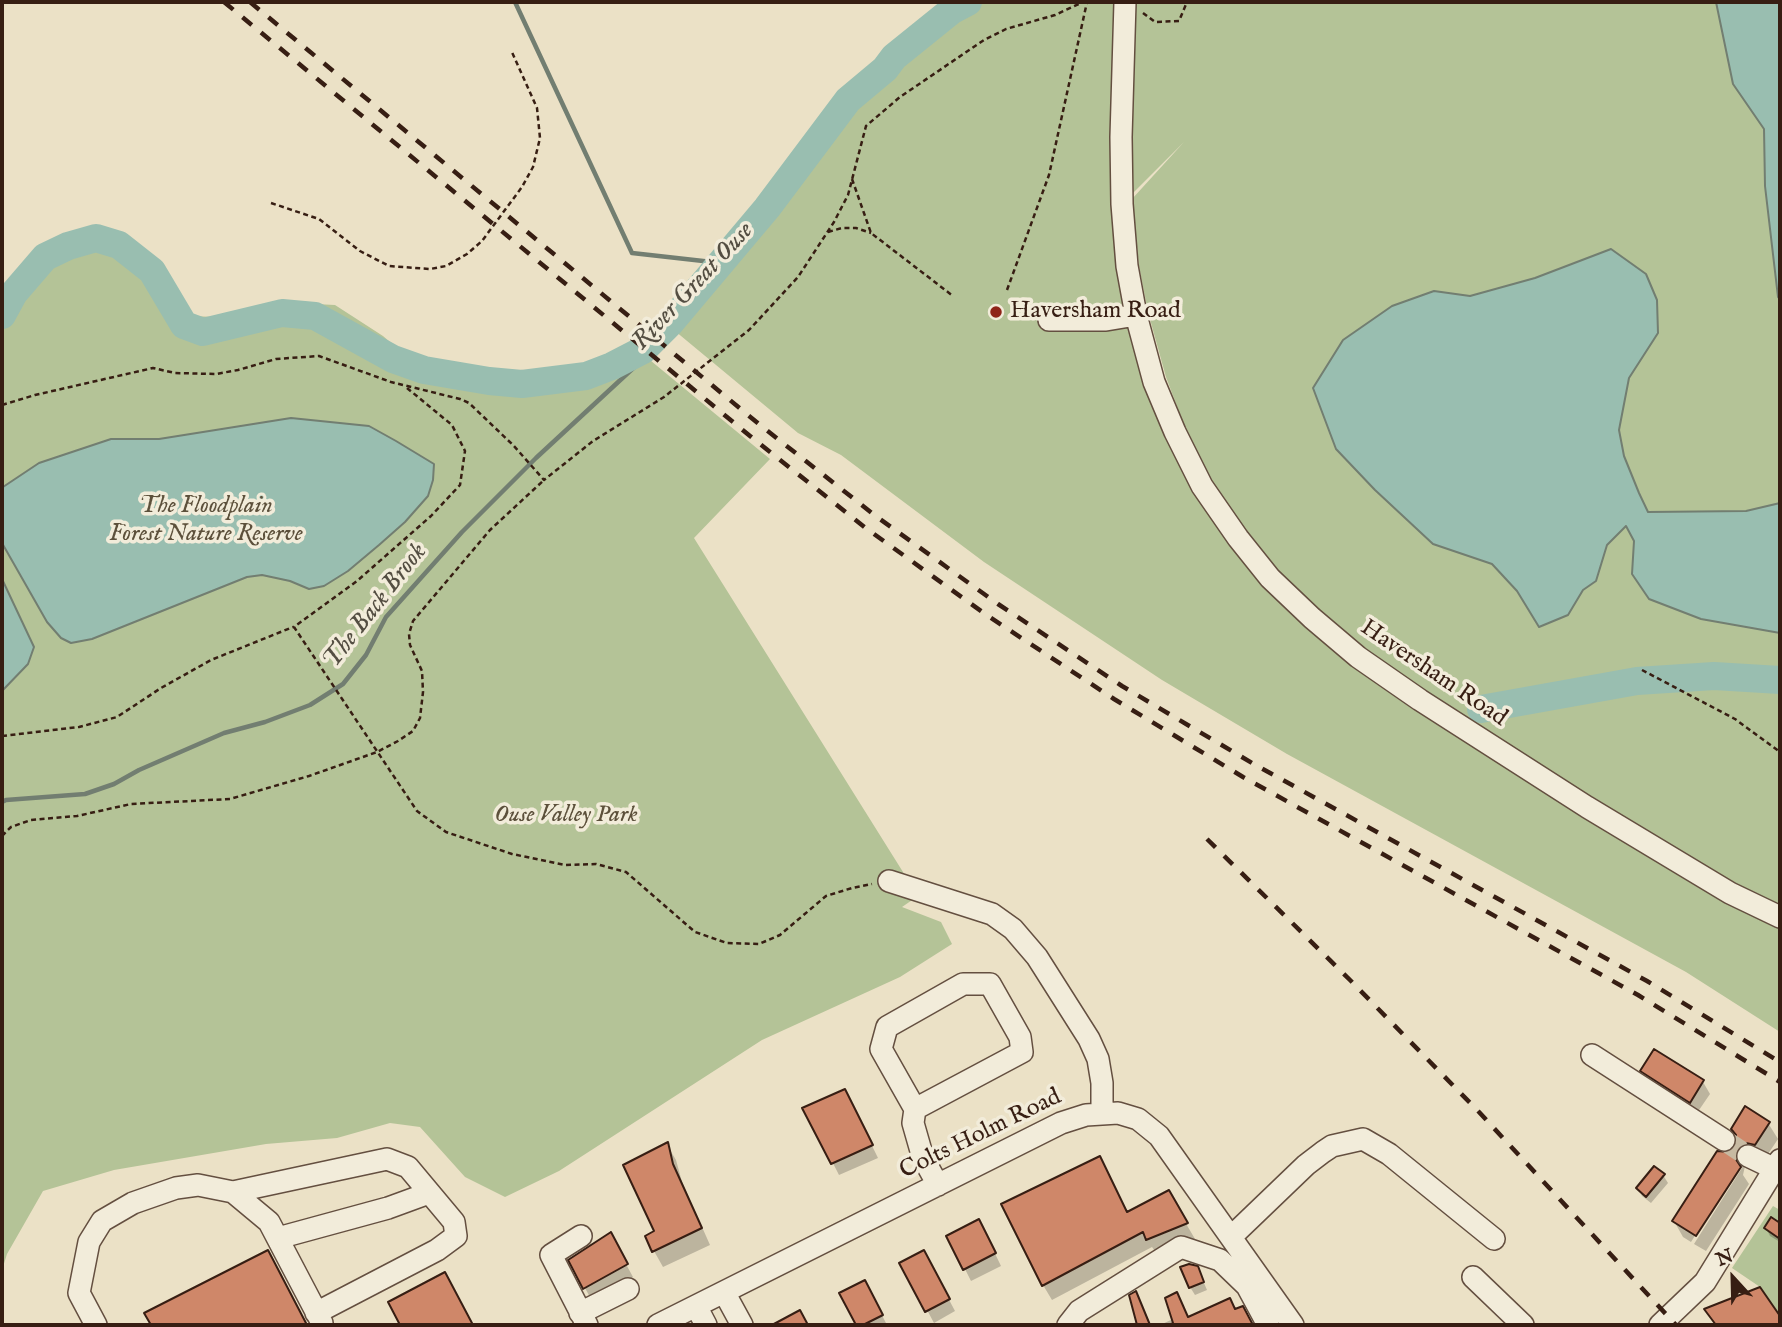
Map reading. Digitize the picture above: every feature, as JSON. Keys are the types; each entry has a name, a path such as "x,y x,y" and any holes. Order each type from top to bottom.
{"street":[{"name":"Haversham Road","path":"1125,2 1122,204 1127,266 1136,315 1154,382 1175,432 1202,485 1238,538 1270,578 1357,657 1587,807 1730,893 1780,917"},
{"path":"1049,320 1106,320 1136,315"},
{"path":"889,881 992,914 1013,929 1037,957 1089,1039 1098,1059 1102,1083 1102,1114"},
{"path":"915,1110 1022,1052 1020,1037 990,984 963,984 887,1027 881,1049 915,1110 913,1123 919,1146 938,1185"},
{"path":"1592,1055 1724,1140"},
{"name":"Colts Holm Road","path":"658,1325 701,1316 724,1293 1061,1123 1086,1115 1118,1113 1138,1119 1159,1136 1293,1325"},
{"path":"1231,1237 1323,1152 1332,1146 1363,1139 1389,1154 1494,1239"},
{"path":"1660,1325 1705,1282 1775,1179 1748,1156"},
{"path":"96,1325 79,1293 89,1242 102,1221 133,1203 176,1188 198,1185 233,1192 387,1159 408,1167 454,1222 456,1236 320,1319 270,1222 233,1192"},
{"path":"278,1238 388,1208 429,1193"},
{"path":"581,1236 551,1255 583,1319 628,1289"},
{"path":"1068,1325 1079,1311 1181,1247 1220,1260 1247,1286 1268,1325"},
{"path":"1473,1277 1523,1325"},
{"path":"724,1293 742,1325"}],"path":[{"path":"2,836 11,827 31,820 77,816 131,804 230,799 309,776 377,752 413,731 420,718 424,692 422,671 408,634 413,621 490,530 542,478 593,441 664,397 749,330 798,277 828,232 848,195 866,126 900,97 984,40 1006,29 1055,16 1085,2"},
{"path":"1007,290 1049,175 1085,2"},
{"path":"1125,2 1155,22 1179,21 1187,2"},
{"path":"271,203 319,219 360,251 389,266 430,269 446,265 467,254 482,241 522,187 533,167 540,138 537,108 511,50"},
{"path":"852,178 871,233"},
{"path":"828,232 856,228 871,233 953,296"},
{"path":"2,405 153,368 183,374 216,374 276,359 319,356 372,377 469,403 513,445 542,478"},
{"path":"2,736 79,727 117,718 160,688 211,660 294,627 357,582 431,516 460,485 465,451 452,425 405,386"},
{"path":"294,627 417,811 446,832 512,854 565,865 596,864 626,872 695,932 727,943 760,944 780,935 826,896 889,881"},
{"path":"1642,670 1735,719 1780,752"}],"green space":[{"path":"963,2 1780,2 1780,906 1716,885 1587,807 1358,657 1270,578 1264,576 1283,602 1330,646 1391,692 1680,875 1780,923 1780,1032 1686,972 1287,754 1162,680 984,562 841,455 798,433 669,326 851,106 885,69 942,15","holes":["1184,142 1132,199 1139,266 1148,312 1178,409 1168,414 1154,382 1136,315 1127,266 1122,204"]},
{"name":"Ouse Valley Park","path":"110,236 158,263 190,316 242,318 295,303 335,305 383,336 427,374 541,389 635,368 645,356 770,459 694,538 918,896 902,907 941,922 952,944 900,977 762,1040 559,1171 505,1197 465,1177 420,1127 390,1123 337,1138 266,1144 114,1170 43,1191 7,1254 2,1270 2,331 32,275 62,245"},
{"path":"1773,1206 1780,1210 1780,1316 1760,1287 1732,1268"}],"shaded area":[{"path":"1716,2 1780,2 1780,299 1765,186 1764,129 1733,84"},
{"path":"1611,249 1646,274 1657,300 1658,333 1629,378 1619,430 1624,456 1639,493 1648,512 1746,511 1780,503 1780,633 1701,619 1649,599 1632,574 1634,541 1626,526 1607,545 1596,581 1583,590 1568,615 1539,627 1517,591 1492,564 1433,544 1336,449 1313,388 1343,340 1392,306 1434,291 1470,296 1535,278"},
{"path":"291,418 369,426 396,441 434,464 428,496 405,522 379,545 348,571 324,586 309,589 290,581 262,575 247,577 92,639 71,643 61,638 47,622 2,543 3,487 39,463 111,439 159,439"},
{"path":"2,579 34,647 28,664 2,691"}],"building":[{"path":"1654,1049 1704,1080 1690,1103 1640,1071"},
{"path":"845,1089 873,1145 831,1164 802,1108"},
{"path":"1745,1106 1770,1122 1755,1145 1746,1143 1737,1150 1735,1158 1741,1167 1696,1236 1672,1221 1717,1151 1729,1152 1735,1146 1736,1135 1731,1129"},
{"path":"668,1142 673,1164 702,1228 652,1252 645,1236 654,1231 623,1165"},
{"path":"1100,1156 1127,1212 1169,1190 1188,1223 1146,1240 1143,1232 1042,1286 1001,1204"},
{"path":"1654,1166 1665,1174 1646,1197 1636,1188"},
{"path":"1771,1217 1780,1223 1780,1239 1764,1228"},
{"path":"979,1219 996,1253 963,1270 946,1236"},
{"path":"611,1232 628,1264 583,1289 568,1260"},
{"path":"268,1250 307,1325 151,1325 144,1313"},
{"path":"924,1250 950,1299 925,1312 899,1263"},
{"path":"1189,1264 1198,1266 1204,1282 1189,1288 1180,1267"},
{"path":"445,1272 473,1325 400,1325 388,1302"},
{"path":"865,1280 883,1315 863,1325 856,1325 839,1293"},
{"path":"1760,1287 1780,1316 1780,1325 1716,1325 1704,1309"},
{"path":"1136,1291 1150,1325 1137,1325 1129,1295"},
{"path":"1177,1292 1188,1317 1230,1298 1235,1309 1243,1306 1253,1325 1169,1325 1173,1323 1165,1298"},
{"path":"800,1310 808,1325 772,1325"}],"waterway":[{"path":"515,2 632,253 721,263"},
{"name":"River Great Ouse","path":"2,315 14,293 45,257 68,246 96,238 119,245 152,271 184,325 203,332 282,313 315,316 393,359 424,370 522,384 586,376 643,350 671,322 767,208 848,100 885,69 894,57 951,11 968,2"},
{"name":"The Back Brook","path":"2,802 85,794 114,784 139,770 224,733 265,722 310,705 343,684 366,655 386,617 462,532 536,458 642,360"},
{"path":"1481,709 1637,681 1714,676 1780,680"}],"tunnel":[{"path":"1724,1140 1748,1156"}],"railway":[{"path":"224,2 750,436 867,529 988,616 1114,699 1243,777 1638,995 1780,1082"},
{"path":"250,2 760,425 877,517 998,604 1122,686 1252,763 1647,981 1780,1062"},
{"path":"1207,839 1479,1112 1676,1325"}],"place":[{"name":"Haversham Road","path":"996,312"}],"park label":[{"name":"The Floodplain Forest Nature Reserve","path":"206,521"}]}
